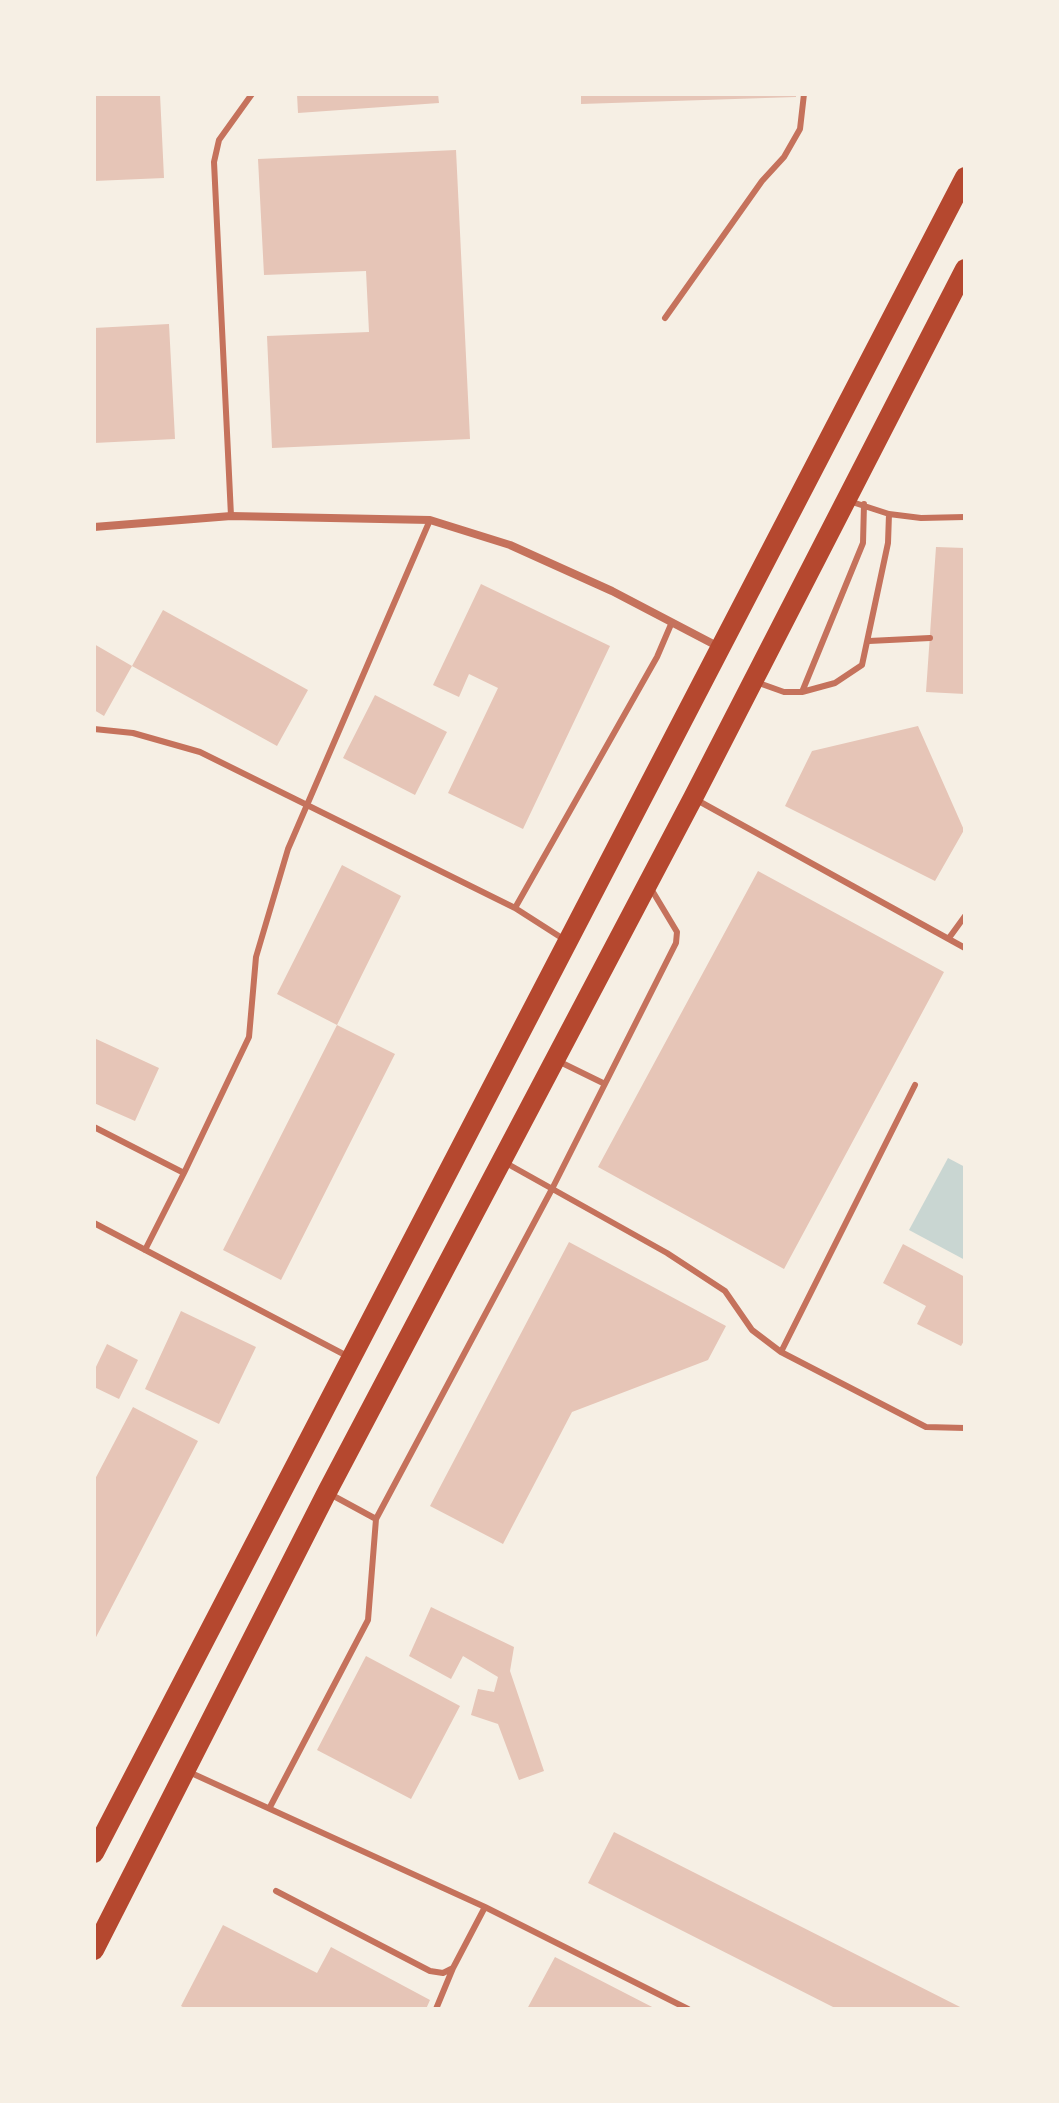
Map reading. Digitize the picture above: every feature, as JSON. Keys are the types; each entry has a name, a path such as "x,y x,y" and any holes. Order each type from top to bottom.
{"main road":[{"path":"94,1853 965,177"},
{"path":"94,1950 327,1492 752,681 855,502 965,269"}],"street":[{"path":"94,527 231,516 430,520 510,545 719,647"}],"lane":[{"path":"231,516 214,162 219,140 252,94"},
{"path":"665,318 762,181 784,157 800,129 804,94"},
{"path":"855,502 889,514 921,518 965,517"},
{"path":"802,692 863,543 855,502"},
{"path":"752,681 784,692 802,692 821,689 855,672 866,656 888,543 889,514"},
{"path":"145,1250 249,1037 256,957 284,861 430,520"},
{"path":"515,908 657,657 672,622"},
{"path":"869,641 930,638"},
{"path":"94,729 133,733 200,752 515,908 567,941"},
{"path":"693,798 965,948"},
{"path":"270,1807 368,1620 376,1519 552,1189 676,943 677,932 648,883"},
{"path":"949,938 965,916"},
{"path":"554,1059 605,1084"},
{"path":"781,1352 915,1085"},
{"path":"94,1127 184,1173"},
{"path":"501,1160 667,1253 725,1291 752,1330 781,1352 926,1427 965,1428"},
{"path":"94,1223 350,1358"},
{"path":"327,1492 376,1519"},
{"path":"185,1770 485,1907 688,2009"},
{"path":"276,1891 430,1971 443,1973 453,1968"},
{"path":"436,2009 453,1968 485,1907"}],"shaded area":[{"path":"948,1158 965,1167 965,1260 909,1230"}],"building":[{"path":"94,94 160,94 164,178 94,181"},
{"path":"297,94 438,94 439,103 298,113"},
{"path":"581,94 796,94 796,97 581,104"},
{"path":"456,150 470,439 272,448 267,336 369,332 366,271 264,275 258,159"},
{"path":"169,324 175,439 94,443 94,328"},
{"path":"936,547 965,548 965,694 926,692"},
{"path":"481,584 610,646 523,829 448,793 498,688 469,674 459,697 433,685"},
{"path":"163,610 308,690 277,746 132,666"},
{"path":"94,644 132,666 104,716 94,710"},
{"path":"375,695 447,732 415,795 343,758"},
{"path":"918,726 964,830 935,881 785,806 812,751"},
{"path":"342,865 401,896 337,1025 277,994"},
{"path":"758,871 944,972 784,1269 598,1167"},
{"path":"337,1025 395,1054 281,1280 223,1250"},
{"path":"94,1038 159,1068 135,1121 94,1103"},
{"path":"569,1242 726,1326 708,1360 572,1412 503,1544 430,1506"},
{"path":"903,1244 965,1277 965,1339 961,1346 917,1324 926,1306 883,1283"},
{"path":"181,1311 256,1347 219,1424 145,1389"},
{"path":"107,1344 138,1360 119,1399 94,1387 94,1371"},
{"path":"133,1407 198,1441 94,1641 94,1481"},
{"path":"431,1607 514,1647 510,1671 544,1771 519,1780 498,1724 471,1715 478,1689 494,1692 498,1677 463,1656 451,1679 409,1656"},
{"path":"366,1656 460,1706 411,1799 317,1750"},
{"path":"614,1832 964,2009 837,2009 588,1883"},
{"path":"223,1925 317,1973 331,1947 430,2000 426,2009 186,2009 181,2006"},
{"path":"555,1957 656,2009 527,2009"}]}
